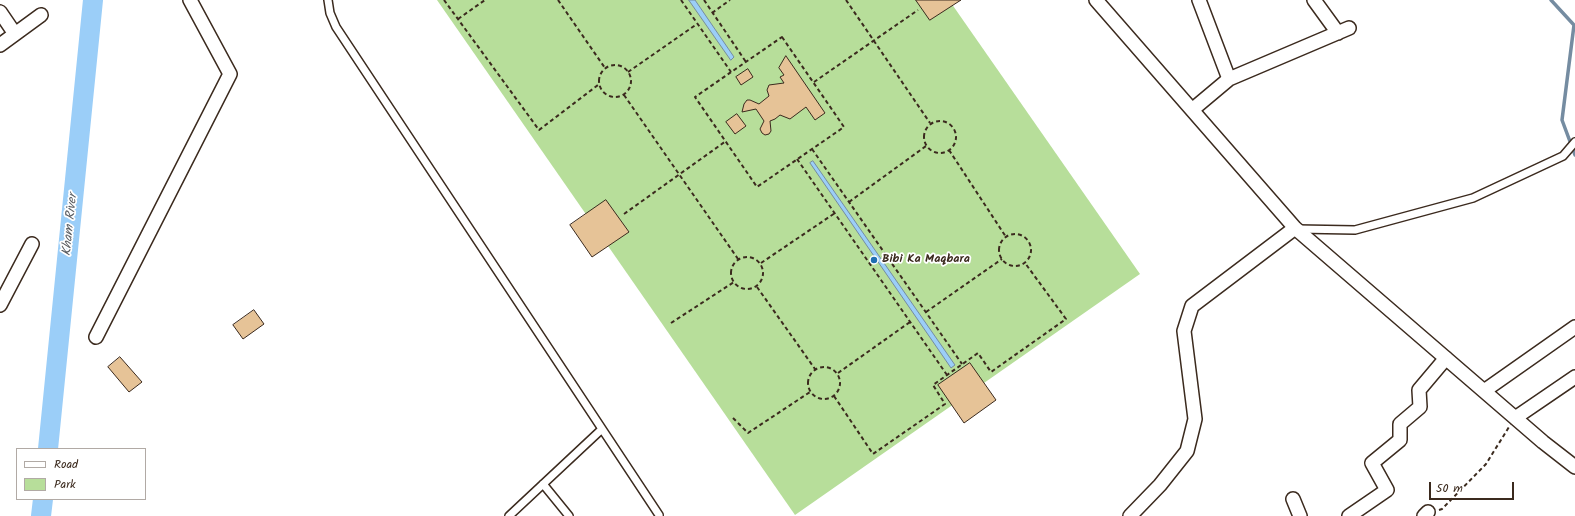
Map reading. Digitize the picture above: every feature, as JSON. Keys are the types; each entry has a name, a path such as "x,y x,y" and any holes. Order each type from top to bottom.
{"street":[{"path":"96,337 230,74 190,0"},
{"path":"1096,0 1295,228 1515,418 1575,467"},
{"path":"1199,0 1230,79"},
{"path":"1192,110 1230,79 1344,30 1314,0"},
{"path":"0,12 15,34"},
{"path":"0,45 41,15"},
{"path":"1130,516 1160,485 1187,451 1195,419 1184,331 1192,306 1295,228"},
{"path":"0,305 32,244"},
{"path":"1484,391 1575,327"},
{"path":"1349,516 1387,490 1372,463 1400,440 1400,424 1420,407 1419,390 1446,358"},
{"path":"1515,418 1575,377"},
{"path":"1293,499 1300,516"}],"lane":[{"path":"328,0 330,13 336,27 659,515"},
{"path":"1295,228 1355,230 1473,198 1563,156 1575,142"},
{"path":"509,516 602,429"},
{"path":"543,484 569,516"}],"path":[{"path":"444,0 539,130 598,85"},
{"path":"458,19 485,0"},
{"path":"558,0 605,68"},
{"path":"681,0 731,72"},
{"path":"704,0 746,62"},
{"path":"712,13 730,0"},
{"path":"846,0 930,123"},
{"path":"814,82 918,10"},
{"path":"628,72 697,24"},
{"path":"782,37 844,127 757,187 695,97 746,62 782,37"},
{"path":"611,65 618,65 624,67 628,72 631,78 631,84 624,95 612,98 601,91 598,85 598,78 605,68 611,65"},
{"path":"624,95 738,259"},
{"path":"936,120 943,120 949,123 956,133 954,146 943,153 931,151 926,146 924,140 926,128 930,123 936,120"},
{"path":"624,214 726,141"},
{"path":"849,202 926,146"},
{"path":"812,148 962,364"},
{"path":"949,150 1006,236"},
{"path":"798,159 947,375"},
{"path":"761,263 835,213"},
{"path":"1018,234 1029,240 1032,246 1032,253 1025,264 1012,266 1006,264 1002,259 999,254 999,247 1006,236 1018,234"},
{"path":"744,256 750,256 761,263 763,276 761,281 751,289 738,287 731,276 733,264 744,256"},
{"path":"926,312 1002,259"},
{"path":"834,396 873,454 945,404 933,385 962,364 978,353 991,372 1066,319 1025,264"},
{"path":"671,323 734,282"},
{"path":"756,286 815,369"},
{"path":"838,373 910,322"},
{"path":"827,366 838,373 840,386 838,392 834,396 828,399 821,399 815,397 810,392 808,380 810,374 815,369 827,366"},
{"path":"733,418 748,432 810,392"},
{"path":"1426,514 1442,509 1486,464 1515,418"}],"green space":[{"name":"Bibi Ka Maqbara","path":"437,0 949,0 1140,274 795,515"}],"water":[{"path":"689,0 695,0 734,57 731,60"},
{"path":"813,161 955,365 951,368 810,163"}],"building":[{"path":"916,0 961,0 930,20"},
{"path":"786,56 825,113 815,120 806,107 790,119 780,115 770,121 771,131 769,134 765,135 760,129 764,121 756,109 742,112 744,104 747,100 750,100 759,104 769,96 767,90 769,85 784,83 780,77 784,75 779,68"},
{"path":"748,69 753,77 741,85 736,77"},
{"path":"737,114 746,126 735,134 726,122"},
{"path":"606,200 629,232 592,257 570,225"},
{"path":"254,310 264,324 243,339 233,325"},
{"path":"120,357 142,382 129,392 108,367"},
{"path":"970,363 996,400 964,423 938,385"}],"waterway":[{"name":"Kham River","path":"48,448 93,0"},
{"path":"1551,0 1574,25 1562,120 1575,155"},
{"name":"Kham River","path":"41,516 43,500"}],"place":[{"name":"Bibi Ka Maqbara","path":"874,260"}]}
